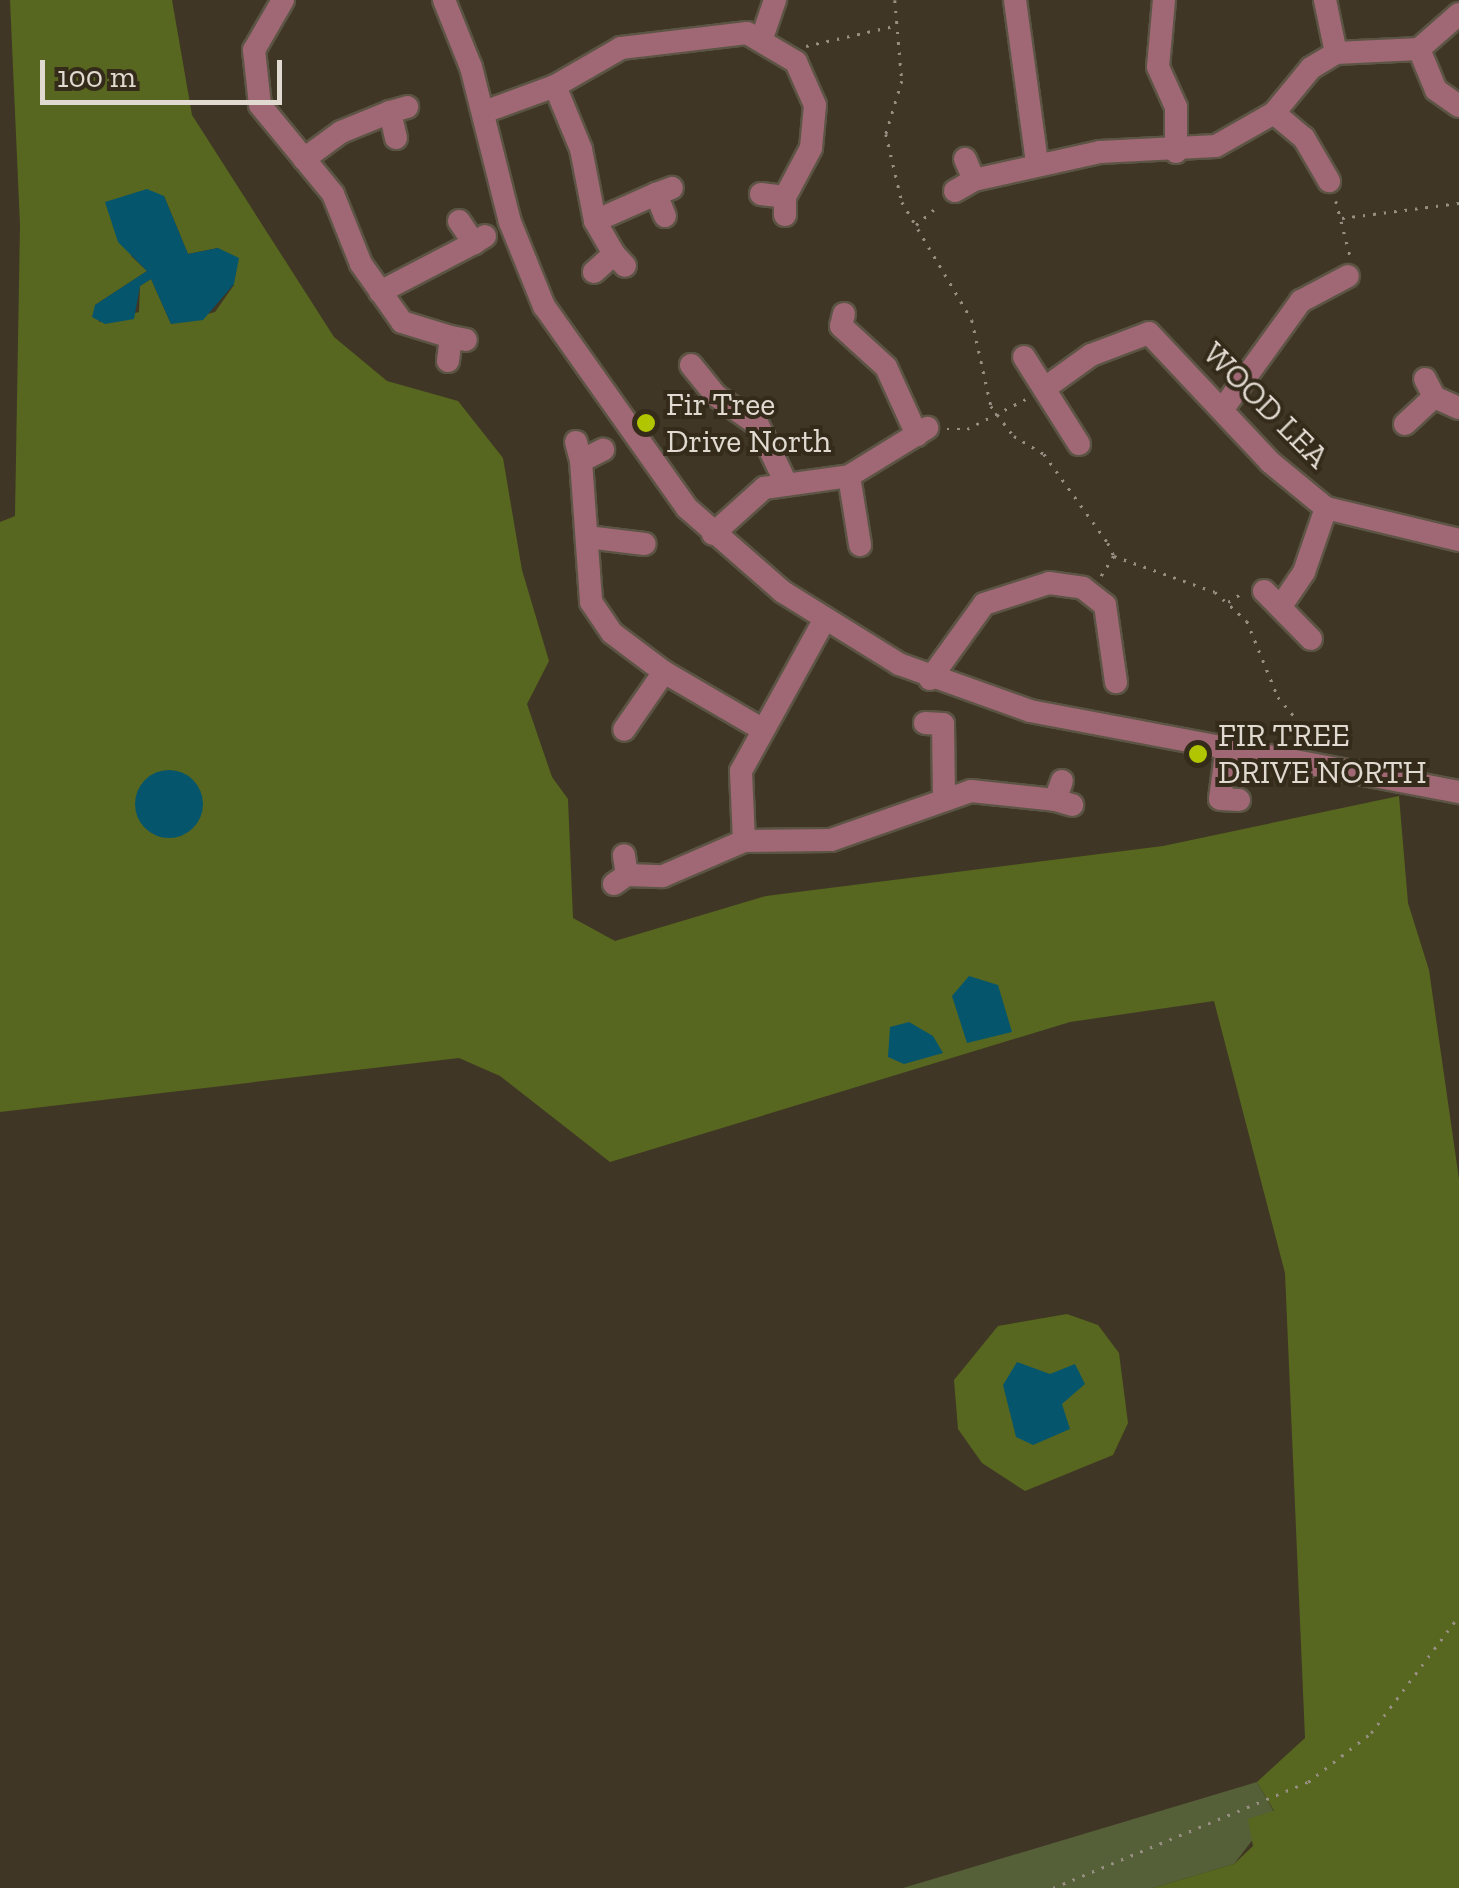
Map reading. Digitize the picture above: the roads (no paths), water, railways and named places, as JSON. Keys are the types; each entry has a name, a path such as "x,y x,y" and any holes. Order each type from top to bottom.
{"street":[{"path":"283,0 260,33 254,88 270,123 333,194 380,292 410,328 455,346"},
{"path":"444,0 484,112 510,222 544,306 626,431 712,534 825,619 930,679 1057,718 1292,758 1459,792"},
{"path":"762,38 775,0"},
{"path":"1016,0 1037,162"},
{"path":"1325,0 1336,53"},
{"path":"1157,6 1158,67 1176,107 1176,152"},
{"path":"965,177 1037,162 1216,146 1274,113 1310,68 1336,53 1419,49 1459,14"},
{"path":"484,112 556,86 621,48 668,36 762,38 785,51 805,76 817,120 777,202"},
{"path":"1419,49 1436,90 1459,106"},
{"path":"556,86 582,149 595,221 620,260 594,272"},
{"path":"304,159 340,132 398,110 396,138"},
{"path":"1274,113 1304,138 1315,171"},
{"path":"595,221 664,191 665,216"},
{"path":"380,292 479,240 459,221"},
{"path":"1222,410 1295,291 1348,276"},
{"path":"712,534 750,496 785,481 850,476 922,432 886,366 836,326"},
{"name":"WOOD LEA","path":"1045,388 1091,355 1149,333 1222,410 1326,508 1459,540"},
{"path":"1024,356 1078,444"},
{"path":"689,364 714,395 758,426 785,481"},
{"path":"1405,424 1430,388 1459,408"},
{"path":"602,450 578,452 587,537 585,584 601,619 664,672 760,728"},
{"path":"850,476 861,549"},
{"path":"1311,639 1273,598 1304,572 1326,508"},
{"path":"587,537 651,547"},
{"path":"930,679 962,624 996,596 1049,583 1092,593 1114,625 1115,687"},
{"path":"744,841 737,794 760,728 825,619"},
{"path":"620,733 664,672"},
{"path":"925,724 943,724 944,796"},
{"path":"1227,748 1227,805"},
{"path":"622,871 663,876 744,841 831,840 944,796 990,790 1063,796"}],"water":[{"path":"147,189 164,196 188,254 218,248 239,258 234,284 203,320 171,324 151,279 140,286 134,319 105,324 92,317 95,305 147,271 118,242 105,202"},
{"path":"169,770 182,772 193,780 201,791 201,817 193,828 182,836 169,838 156,836 145,828 137,817 135,804 137,791 145,780 156,772"},
{"path":"969,976 998,985 1012,1032 967,1043 952,996"},
{"path":"909,1022 933,1036 943,1053 904,1064 888,1057 890,1027"},
{"path":"1017,1362 1050,1374 1075,1364 1085,1384 1062,1404 1070,1429 1033,1445 1016,1437 1003,1385"}],"place":[{"name":"Fir Tree Drive North","path":"646,423"},
{"name":"FIR TREE DRIVE NORTH","path":"1198,754"}]}
